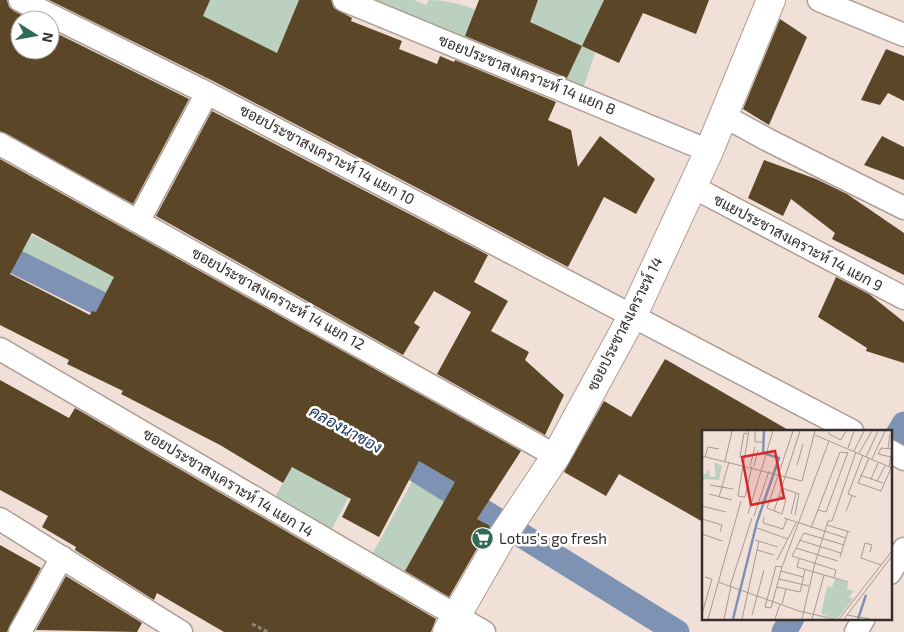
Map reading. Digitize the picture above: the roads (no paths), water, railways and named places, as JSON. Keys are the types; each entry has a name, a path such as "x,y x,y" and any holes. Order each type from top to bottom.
{"street":[{"name":"ซอยประชาสงเคราะห์ 14 แยก 10","path":"20,0 207,93 633,315 815,422 848,430"},
{"name":"ซอยประชาสงเคราะห์ 14 แยก 8","path":"344,0 709,151"},
{"name":"ซอยประชาสงเคราะห์ 14","path":"452,623 507,529 556,456 633,315 709,151 771,0"},
{"path":"819,0 904,35"},
{"path":"139,220 207,93"},
{"path":"724,116 904,208"},
{"name":"ซอยประชาสงเคราะห์ 14 แยก 12","path":"0,144 139,220 556,456"},
{"name":"ซแยประชาสงเคราะห์ 14 แยก 9","path":"693,187 904,298"},
{"name":"ซอยประชาสงเคราะห์ 14 แยก 14","path":"0,349 259,503 452,623 484,632"},
{"path":"892,452 904,459"},
{"path":"0,519 180,632"},
{"path":"892,570 904,549"},
{"path":"20,632 62,557"},
{"path":"856,632 863,620"}],"waterway":[{"name":"คลองนาซอง","path":"0,254 131,319"},
{"name":"คลองนาซอง","path":"892,445 904,424"},
{"name":"คลองนาซอง","path":"386,451 677,632"},
{"name":"คลองนาซอง","path":"784,632 791,620"}],"place":[{"name":"Lotus's go fresh","path":"483,539"}]}
